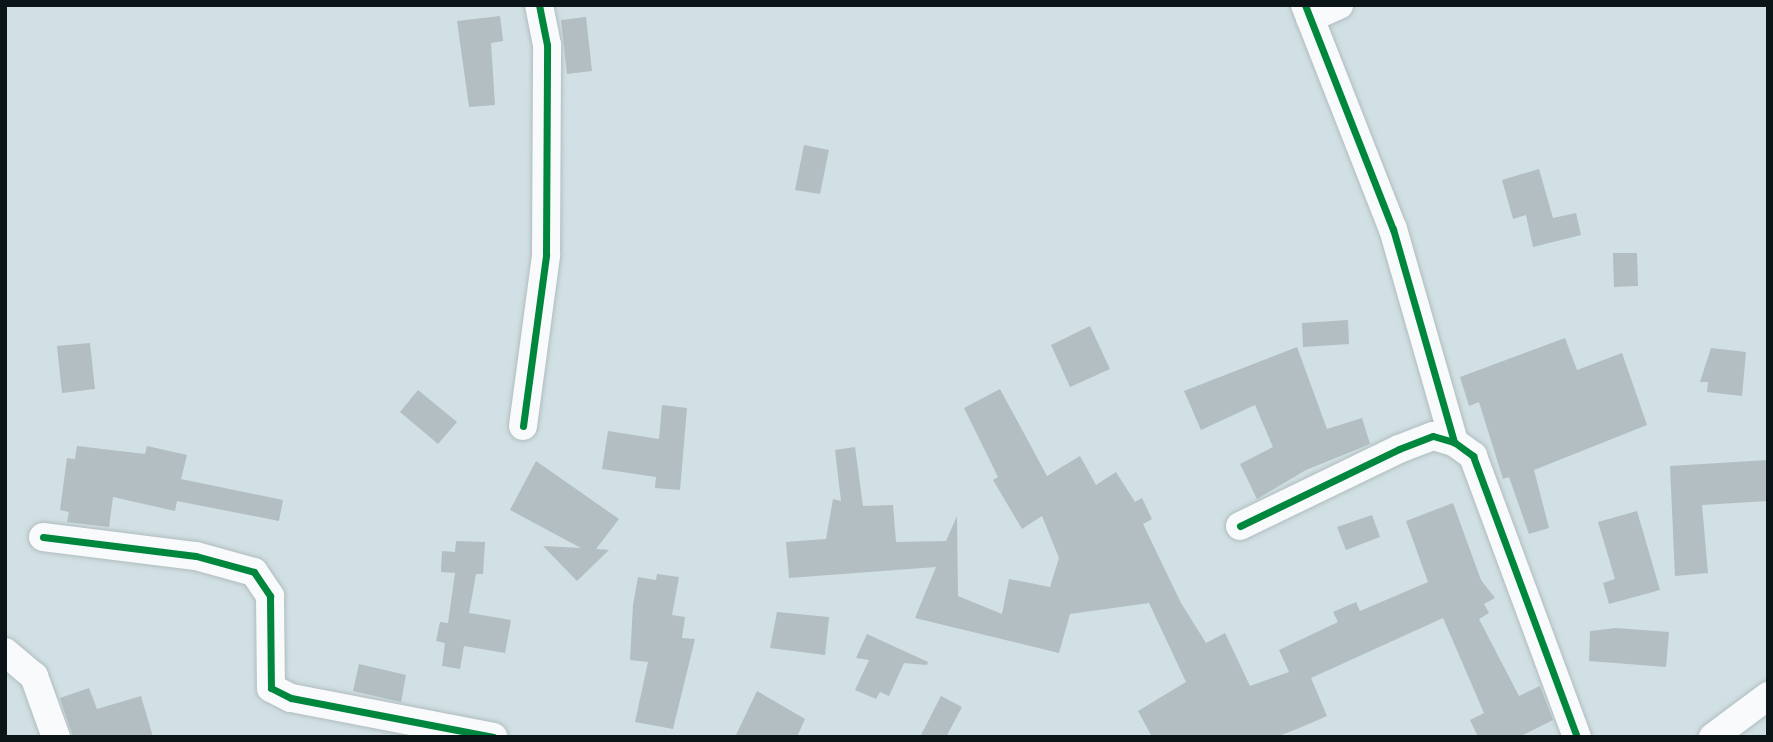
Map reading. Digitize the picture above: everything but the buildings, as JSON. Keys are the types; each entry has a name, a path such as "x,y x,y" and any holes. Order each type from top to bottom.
{"street":[{"path":"523,426 546,255 547,45 539,5"},
{"path":"1339,5 1307,12 1393,229 1454,442"},
{"path":"1240,526 1399,449 1433,436 1454,442 1473,456 1577,737"},
{"path":"43,537 196,556 254,572 270,596 271,688 290,698 493,737"},
{"path":"5,652 34,676 56,737"},
{"path":"1713,737 1768,696"}],"cycle path":[{"path":"523,426 546,255 547,45 539,5"},
{"path":"1305,5 1393,229 1454,442"},
{"path":"1240,526 1399,449 1433,436 1454,442 1473,456 1577,737"},
{"path":"43,537 196,556 254,572 270,596 271,688 291,698 493,737"}]}
